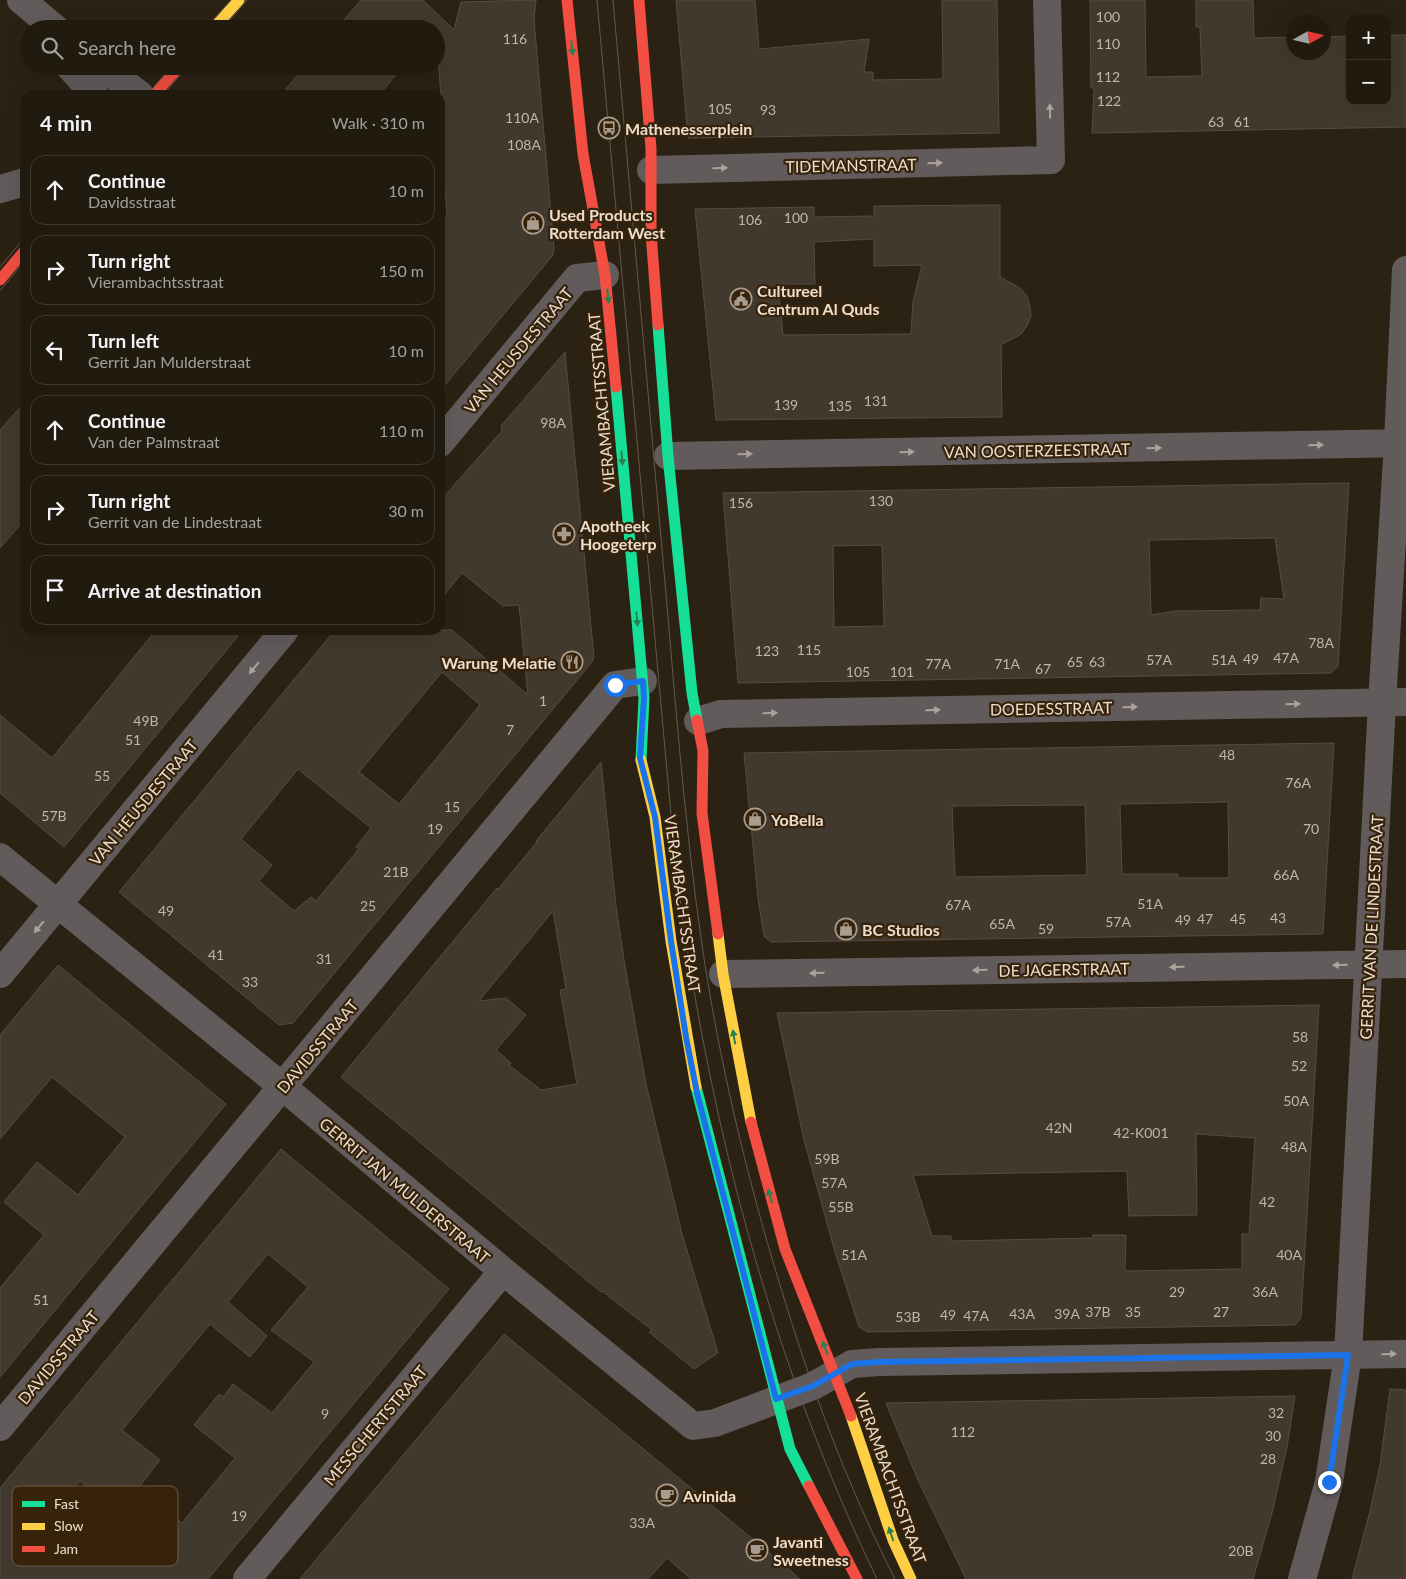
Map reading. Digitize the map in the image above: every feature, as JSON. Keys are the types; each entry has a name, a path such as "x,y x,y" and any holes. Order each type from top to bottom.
{"street":[{"path":"10,0 28,20"},
{"path":"21,0 45,20"},
{"path":"221,20 239,0"},
{"name":"VIERAMBACHTSSTRAAT","path":"567,0 583,154 605,275 643,681 644,698 640,758 655,817 686,1037 699,1102 790,1448 857,1579"},
{"name":"VIERAMBACHTSSTRAAT","path":"639,0 651,148 650,232 668,456 692,693 703,751 702,813 723,974 750,1119 782,1241 836,1374 855,1424 893,1540 911,1579"},
{"name":"TIDEMANSTRAAT","path":"651,170 1051,160 1047,0"},
{"path":"78,75 91,90"},
{"path":"114,75 133,90"},
{"path":"158,90 172,75"},
{"path":"0,189 20,183"},
{"path":"0,280 20,256"},
{"name":"GERRIT VAN DE LINDESTRAAT","path":"1302,1579 1329,1482 1348,1355 1369,964 1394,702 1406,270"},
{"name":"VAN HEUSDESTRAAT","path":"445,437 577,278 605,275"},
{"name":"VAN OOSTERZEESTRAAT","path":"668,456 1402,443"},
{"name":"VAN HEUSDESTRAAT","path":"0,974 281,635"},
{"name":"DAVIDSSTRAAT","path":"0,1427 615,685 643,681"},
{"name":"DOEDESSTRAAT","path":"698,721 721,714 1394,702"},
{"name":"GERRIT JAN MULDERSTRAAT","path":"0,857 283,1087 503,1271 693,1426 715,1423 813,1386 852,1364 878,1362 1406,1354"},
{"name":"DE JAGERSTRAAT","path":"723,974 1406,964"},
{"name":"MESSCHERTSTRAAT","path":"247,1579 503,1271"}],"building":[{"path":"361,0 423,0 444,20 344,20"},
{"path":"536,0 534,20 553,255 445,385 445,218 447,216 445,189 445,90 441,90 439,75 445,75 445,21 454,30 461,2"},
{"path":"676,0 755,0 759,49 869,39 864,72 873,72 873,80 943,79 942,0 997,0 999,133 688,138"},
{"path":"1090,0 1145,0 1146,77 1202,76 1200,27 1196,27 1196,0 1253,0 1254,38 1286,37 1286,60 1331,60 1331,37 1346,36 1346,105 1391,105 1391,35 1406,35 1406,127 1092,133 1094,88 1091,88"},
{"path":"298,75 396,75 383,90 285,90"},
{"path":"1000,205 1000,277 1020,288 1027,296 1031,316 1021,334 1001,345 1002,417 716,420 695,209 814,207 814,217 874,216 874,206","holes":["874,239 874,266 922,265 913,302 911,334 783,335 778,284 815,284 814,242"]},
{"path":"565,352 594,656 592,662 293,1023 279,1025 119,892 331,635 445,635 445,630 452,630 528,695 519,605 503,606 462,573 445,594 445,495 502,431 501,426","holes":["442,672 480,705 399,804 359,772","298,769 371,828 356,847 359,849 316,901 311,897 294,911 259,881 272,865 241,839"]},
{"path":"20,408 20,525 0,548 0,430"},
{"path":"1349,483 1338,666 1331,673 738,683 723,493","holes":["1275,538 1284,599 1261,598 1260,610 1176,611 1151,615 1149,540","882,545 884,626 834,627 833,546"]},
{"path":"152,635 239,635 64,847 0,793 0,715 52,758"},
{"path":"1334,743 1323,934 771,942 764,936 758,898 744,753","holes":["1228,802 1229,878 1178,878 1178,874 1122,874 1120,804","1085,805 1087,875 955,877 952,806"]},
{"path":"601,762 616,906 646,1084 682,1234 718,1353 694,1369 649,1332 652,1330 601,1292 341,1077","holes":["553,911 566,989 560,990 577,1084 541,1090 509,1065 511,1063 496,1050 526,1015 506,998 479,1001"]},
{"path":"58,965 226,1104 0,1377 0,1288 44,1235 4,1202 37,1162 78,1195 125,1137 52,1077 0,1139 0,1035"},
{"path":"1319,1005 1301,1318 1295,1325 867,1332 859,1327 835,1252 804,1140 777,1013","holes":["1196,1134 1255,1138 1249,1234 1242,1234 1242,1269 1125,1271 1126,1235 1093,1235 1093,1238 951,1241 951,1236 932,1236 913,1175 1127,1171 1129,1216 1197,1215"]},
{"path":"281,1149 449,1289 208,1579 0,1579 0,1488","holes":["268,1254 308,1287 271,1330 314,1362 272,1413 233,1384 223,1397 219,1394 194,1425 235,1458 182,1523 178,1520 178,1566 12,1566 12,1486 76,1486 80,1481 86,1486 140,1486 160,1460 122,1430 210,1324 250,1357 260,1345 267,1336 228,1302"]},
{"path":"504,1334 800,1579 691,1579 667,1558 648,1579 300,1579"},
{"path":"1390,1389 1406,1390 1406,1579 1352,1579 1380,1465"},
{"path":"1295,1396 1287,1447 1272,1513 1253,1579 966,1579 917,1478 886,1403"}],"tram line":[{"path":"213,20 231,0"},
{"path":"230,20 247,0"},
{"path":"597,0 671,815 679,894 700,1024 736,1187 758,1268 783,1347 811,1426 842,1503 877,1579"},
{"path":"613,0 684,797 695,896 709,988 725,1074 745,1159 792,1322 817,1397 845,1471 895,1579"},
{"path":"151,90 164,75"},
{"path":"167,90 180,75"},
{"path":"0,267 20,243"},
{"path":"0,291 20,266"}],"traffic: fast":[{"path":"658,325 668,456 692,693 697,720"},
{"path":"616,387 644,698 641,760"},
{"path":"696,1087 790,1449 809,1486"}],"traffic: slow":[{"path":"221,20 239,0"},
{"path":"641,760 655,817 671,941 696,1087"},
{"path":"718,934 723,974 751,1122"},
{"path":"851,1416 893,1540 911,1579"}],"traffic: jam":[{"path":"567,0 583,154 605,275 616,387"},
{"path":"639,0 651,148 651,233 658,325"},
{"path":"158,90 172,75"},
{"path":"0,280 20,256"},
{"path":"697,720 703,751 702,813 718,934"},
{"path":"751,1122 785,1249 851,1416"},
{"path":"809,1486 857,1579"}],"place":[{"name":"Mathenesserplein","path":"609,128"},
{"name":"Used Products Rotterdam West","path":"533,223"},
{"name":"Cultureel Centrum Al Quds","path":"741,299"},
{"name":"Apotheek Hoogeterp","path":"564,534"},
{"name":"Warung Melatie","path":"572,662"},
{"name":"YoBella","path":"755,819"},
{"name":"BC Studios","path":"846,929"},
{"name":"Avinida","path":"667,1495"},
{"name":"Javanti Sweetness","path":"757,1550"}],"route":[{"path":"615,685 643,681 644,698 640,758 655,817 686,1037 697,1093 776,1399 813,1386 852,1364 878,1362 1348,1355 1329,1482"}]}
